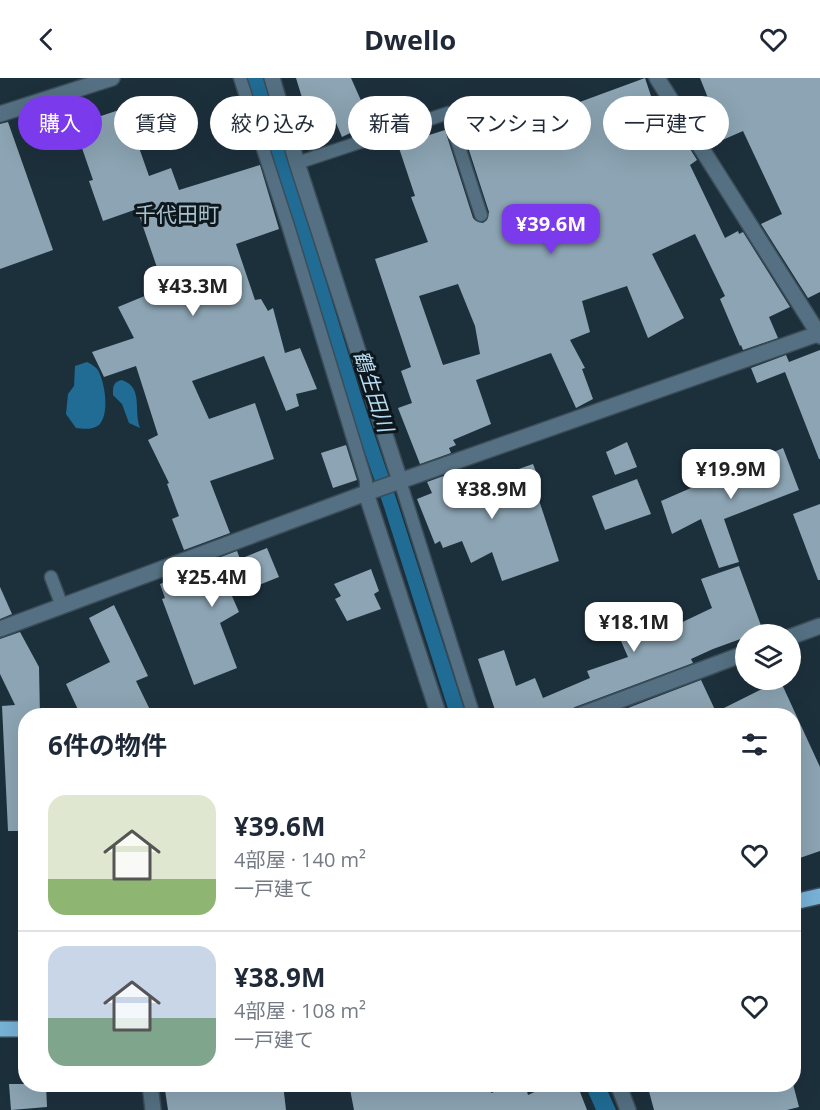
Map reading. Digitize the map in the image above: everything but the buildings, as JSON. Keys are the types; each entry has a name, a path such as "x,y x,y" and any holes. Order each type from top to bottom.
{"main road":[{"path":"801,900 820,896"},
{"path":"0,1029 18,1029"}],"street":[{"path":"0,114 112,78"},
{"path":"272,78 397,482"},
{"path":"0,629 397,482 820,334 657,78"},
{"path":"370,492 437,708"},
{"path":"801,633 820,626"},
{"path":"599,708 735,657"},
{"path":"151,1092 153,1110"},
{"path":"621,1092 628,1110"}],"lane":[{"path":"240,78 370,492"},
{"path":"297,162 448,113 481,215"},
{"path":"397,482 471,708"},
{"path":"51,577 62,606"}],"shaded area":[{"path":"247,78 263,78 269,96 253,96"},
{"path":"269,150 285,150 363,401 464,708 448,708 384,507 348,405"},
{"path":"87,362 97,369 101,376 105,398 102,420 97,427 88,429 76,428 66,414 68,394 74,386 75,366"},
{"path":"122,380 133,388 136,394 140,428 129,423 122,404 113,395 114,385"},
{"path":"588,1092 608,1092 616,1110 596,1110"}],"district":[{"name":"千代田町","path":"177,214"}],"water label":[{"name":"鶴生田川","path":"374,391"}]}
